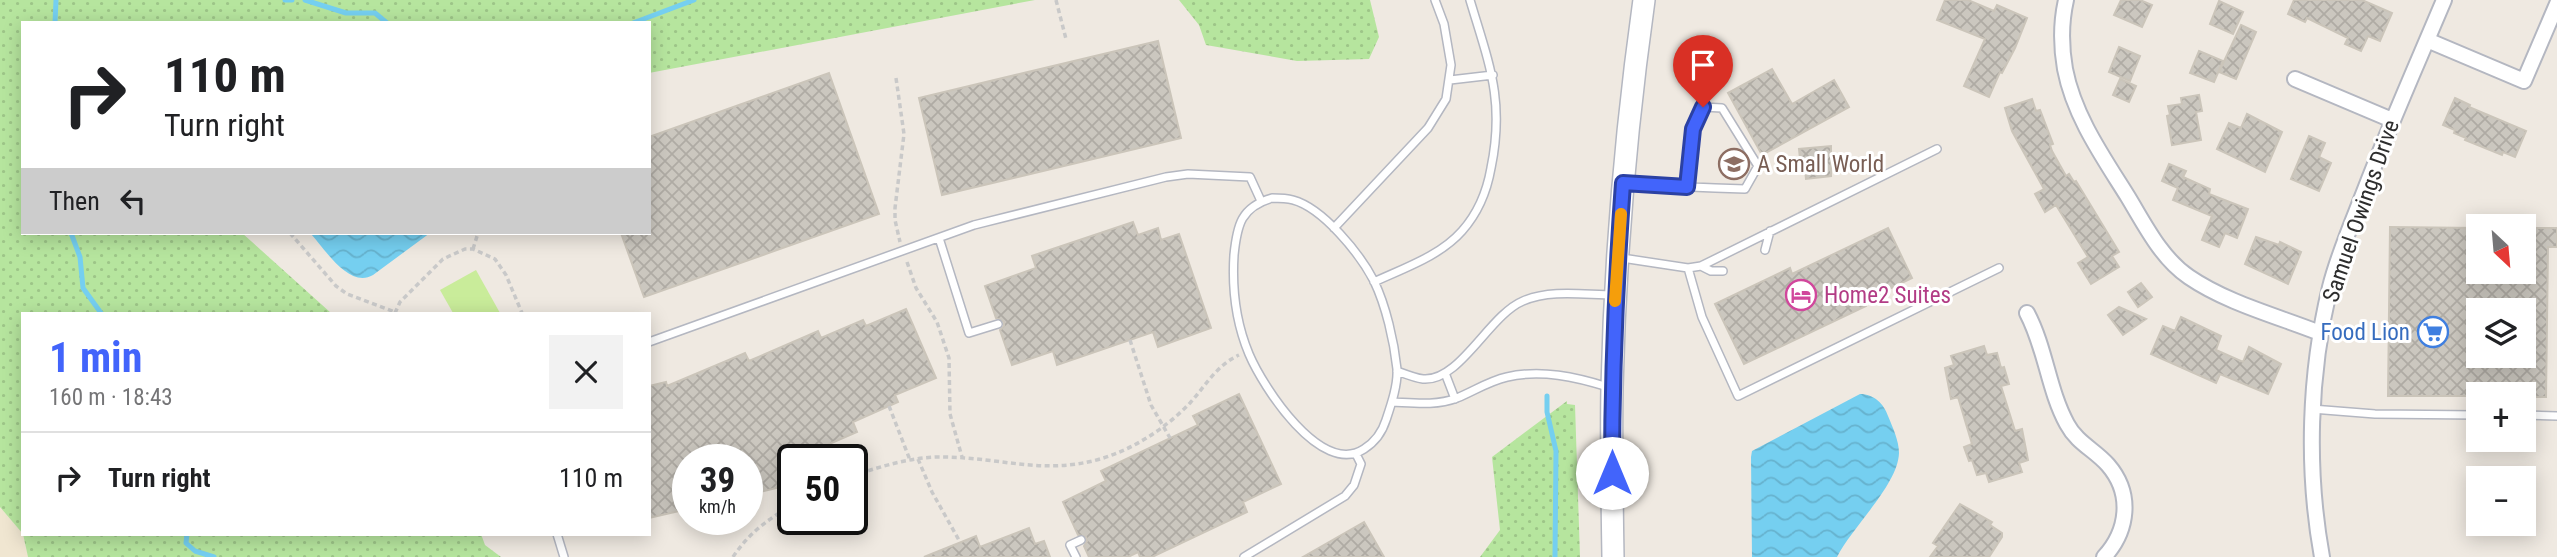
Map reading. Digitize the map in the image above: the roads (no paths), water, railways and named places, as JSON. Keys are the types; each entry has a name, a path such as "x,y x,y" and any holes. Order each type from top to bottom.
{"main road":[{"path":"1613,557 1612,388 1615,295 1623,183 1644,0"}],"street":[{"path":"2066,0 2062,41 2065,69 2075,102 2091,136 2168,259 2188,276 2215,292 2320,333"},
{"name":"Samuel Owings Drive","path":"2322,557 2313,482 2312,409 2320,333 2342,251 2392,120 2444,0"},
{"path":"2427,40 2524,81 2557,4"},
{"path":"2295,79 2392,120"},
{"path":"2027,313 2039,339 2049,380 2068,427 2081,443 2107,463 2123,494 2126,511 2123,528 2113,548 2104,557"}],"lane":[{"path":"1334,228 1428,128 1446,99 1450,80 1449,48 1435,0"},
{"path":"1374,282 1424,259 1461,232 1476,211 1488,186 1497,134 1498,107 1493,75 1470,0"},
{"path":"1450,80 1493,75"},
{"path":"1623,183 1687,187 1745,189 1758,166 1722,108 1703,107 1693,129 1687,187"},
{"path":"1618,257 1688,268 1701,266 1937,149"},
{"path":"651,341 974,225 1166,177 1188,174 1250,177 1261,201"},
{"path":"1272,198 1302,203 1334,228 1354,251 1374,282 1387,322 1397,372 1392,402 1383,429 1373,443 1356,454 1337,455 1318,444 1285,413 1268,390 1248,352 1234,290 1235,242 1240,221 1250,208 1261,201 1272,198"},
{"path":"1765,250 1770,231"},
{"path":"939,238 969,333 998,324"},
{"path":"1701,266 1710,271 1723,271"},
{"path":"1688,268 1702,317 1738,396 1999,268"},
{"path":"1397,372 1425,379 1445,373 1507,310 1522,301 1544,294 1615,295"},
{"path":"1445,373 1455,399"},
{"path":"1392,402 1422,404 1455,399 1490,382 1530,374 1577,378 1612,388"},
{"path":"2312,409 2375,414 2466,415"},
{"path":"2536,415 2557,416"},
{"path":"1244,557 1345,496 1354,485 1361,464 1356,454"},
{"path":"558,536 564,557"},
{"path":"1076,557 1070,545 1081,540"}],"water":[{"path":"312,235 427,235 373,275 364,278 346,272"},
{"path":"1860,394 1870,396 1881,404 1898,444 1897,465 1883,492 1837,557 1752,557 1752,451"}],"waterway":[{"path":"55,21 56,0"},
{"path":"285,0 292,0"},
{"path":"305,0 346,13 375,13 385,21"},
{"path":"638,21 694,0"},
{"path":"72,235 80,257 83,288 100,312"},
{"path":"1547,396 1547,412 1556,451 1555,557"},
{"path":"187,536 186,543 195,551 214,557"}],"place":[{"name":"A Small World","path":"1734,164"},
{"name":"Home2 Suites","path":"1801,295"},
{"name":"Food Lion","path":"2433,332"}]}
